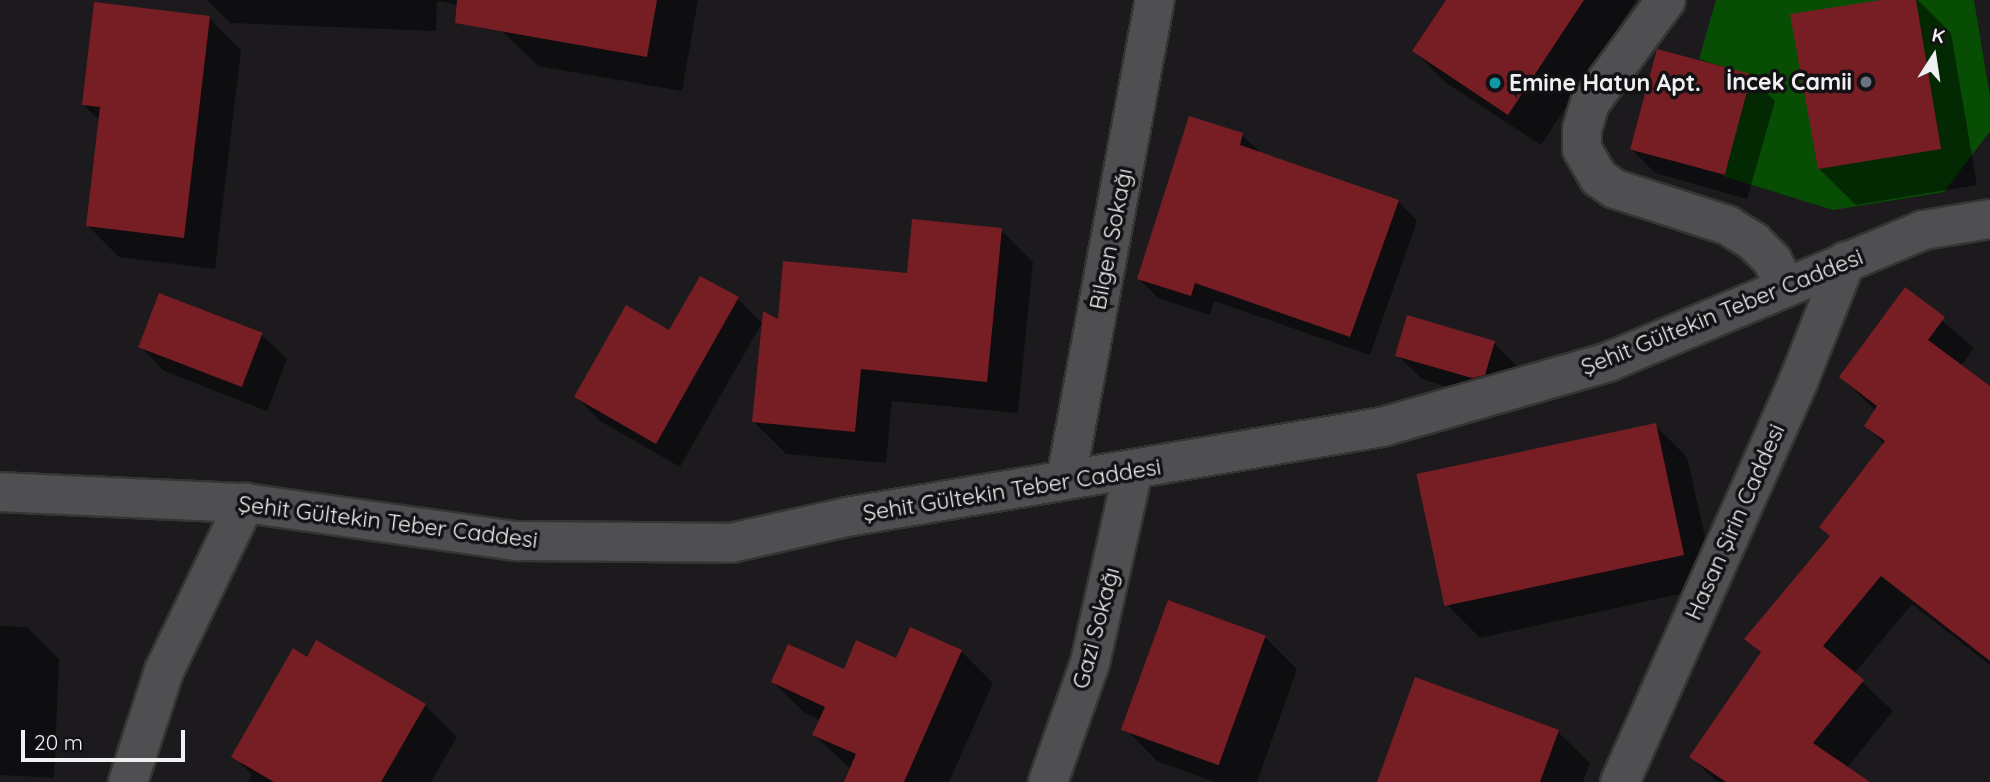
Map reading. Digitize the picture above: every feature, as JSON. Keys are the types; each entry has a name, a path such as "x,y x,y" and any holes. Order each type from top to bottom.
{"street":[{"name":"Bilgen Sokağı","path":"1066,479 1155,0"},
{"path":"1666,0 1590,103 1582,129 1582,149 1599,178 1615,189 1727,225 1753,242 1772,260 1785,285"},
{"name":"Şehit Gültekin Teber Caddesi","path":"0,492 245,503 517,541 731,543 1066,479 1133,471 1381,428 1608,362 1785,285 1924,230 1990,219"},
{"name":"Hasan Şirin Caddesi","path":"1620,782 1798,382 1846,261"},
{"name":"Gazi Sokağı","path":"1048,782 1090,663 1133,471"},
{"path":"128,782 164,671 245,503"}],"green space":[{"path":"1716,0 1974,0 1990,97 1990,131 1944,192 1833,210 1723,176 1752,76 1699,59"}],"building":[{"path":"457,0 657,0 647,57 455,23"},
{"name":"Emine Hatun Apt.","path":"1446,0 1584,0 1508,115 1412,51"},
{"name":"İncek Camii","path":"1881,0 1916,0 1941,149 1818,169 1790,14"},
{"path":"94,2 210,16 184,238 86,226 100,107 82,105"},
{"path":"1657,49 1752,74 1725,175 1630,149"},
{"path":"1189,116 1243,133 1240,145 1399,200 1350,337 1195,283 1191,296 1137,279"},
{"path":"912,219 1002,228 987,382 861,369 855,432 752,422 763,311 778,319 783,261 907,273"},
{"path":"700,276 739,297 656,444 574,397 626,305 669,330"},
{"path":"1905,287 1945,317 1928,340 1990,386 1990,661 1881,576 1823,646 1864,680 1813,743 1870,782 1726,782 1689,757 1761,652 1744,639 1830,536 1819,527 1885,441 1864,426 1877,406 1839,377"},
{"path":"159,293 263,333 242,387 138,347"},
{"path":"1407,315 1495,341 1485,375 1472,378 1395,356"},
{"path":"1656,423 1684,555 1444,606 1416,474"},
{"path":"1168,600 1266,636 1219,765 1121,730"},
{"path":"910,627 962,650 904,782 844,782 856,754 812,735 825,707 771,682 788,644 844,669 856,640 896,658"},
{"path":"316,640 426,704 381,782 274,782 231,757 293,648 307,657"},
{"path":"1415,677 1559,730 1540,782 1377,782"}],"place":[{"name":"İncek Camii","path":"1866,82"},
{"name":"Emine Hatun Apt.","path":"1495,83"}]}
